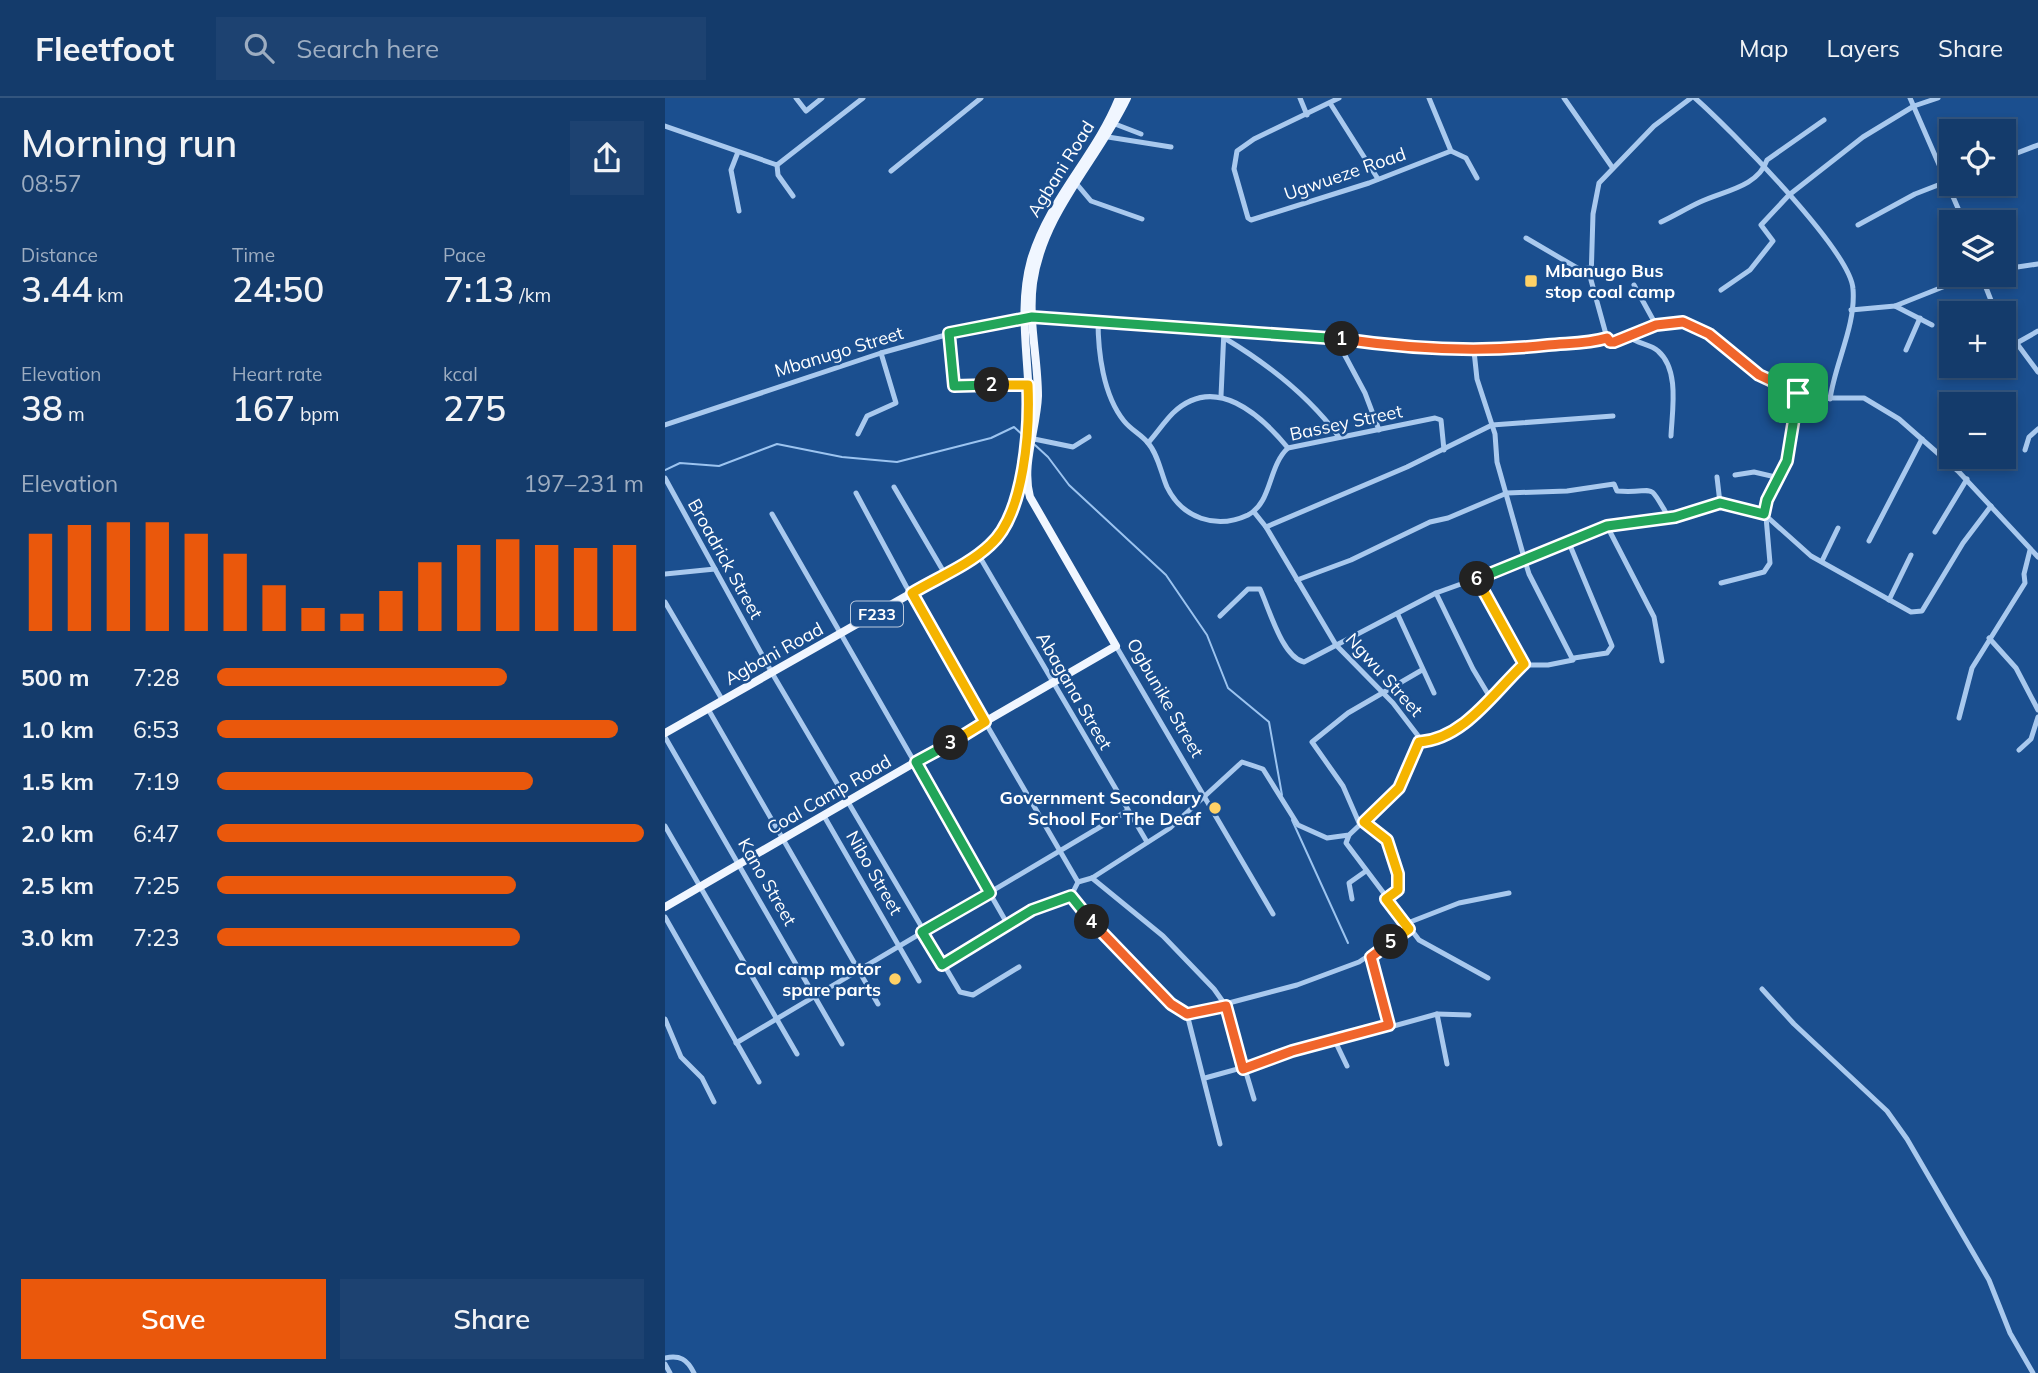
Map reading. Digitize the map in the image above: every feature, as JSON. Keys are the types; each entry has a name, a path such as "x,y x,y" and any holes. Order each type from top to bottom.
{"main road":[{"name":"Agbani Road","path":"1030,497 1027,277 1044,226 1070,178 1106,126 1119,98"},
{"name":"Agbani Road","path":"665,735 978,554 1003,529 1016,494 1038,397 1028,317 1040,254 1055,216 1075,182 1108,136 1127,98"},
{"path":"1016,494 1030,497"},
{"name":"Ogbunike Street","path":"1030,497 1117,646"},
{"name":"Coal Camp Road","path":"665,907 1117,646"}],"street":[{"path":"796,98 806,111 822,98"},
{"path":"777,165 863,98"},
{"path":"1300,98 1307,115 1339,98"},
{"path":"1429,98 1451,151 1465,158 1477,178"},
{"path":"1564,98 1612,167"},
{"path":"1607,338 1591,268 1594,202 1599,183 1654,126 1693,98 1789,195 1850,273 1851,310 1830,399"},
{"path":"1910,98 1939,161"},
{"path":"1721,289 1750,270 1773,240 1761,225 1789,195 1863,137 1914,106 1938,98"},
{"path":"891,171 978,99"},
{"path":"1330,103 1378,179"},
{"name":"Ugwueze Road","path":"1307,115 1254,139 1235,154 1234,169 1248,218 1251,220 1378,179 1451,151"},
{"path":"1661,222 1702,201 1744,185 1764,168 1767,160 1775,153 1824,120"},
{"path":"1115,124 1142,134"},
{"path":"665,126 777,165"},
{"path":"1108,136 1171,147"},
{"path":"2016,153 2038,145"},
{"path":"738,152 731,170 739,211"},
{"path":"777,165 778,174 793,196"},
{"path":"1075,182 1091,201 1142,219"},
{"path":"1859,225 1915,194 1939,185"},
{"path":"1526,238 1579,269 1591,268"},
{"path":"2016,267 2038,264"},
{"path":"1635,285 1656,325"},
{"path":"1851,310 1895,306 1939,285"},
{"path":"1895,306 1932,325"},
{"name":"Mbanugo Street","path":"665,425 881,353 949,333 1028,317 1098,320 1473,351 1589,343 1607,338 1610,342 1629,337"},
{"path":"1906,350 1920,318"},
{"path":"1098,320 1099,354 1112,396 1125,423 1148,443 1168,489 1184,509 1212,522 1237,519 1254,512"},
{"path":"1671,436 1673,390 1666,362 1656,349 1639,345 1629,337 1656,325 1678,321 1709,334 1759,375 1798,393 1830,399 1864,398 1899,419 1966,479 2038,557"},
{"path":"1221,396 1226,339 1224,330"},
{"path":"2016,343 2038,331"},
{"path":"949,333 954,386 1028,385"},
{"path":"1226,339 1278,374 1309,402 1339,437"},
{"path":"1342,339 1342,350 1379,430"},
{"path":"2016,345 2038,372"},
{"path":"1473,351 1477,379 1492,425 1497,462 1529,574 1574,658"},
{"path":"858,434 867,416 896,403 881,353"},
{"path":"1721,583 1764,572 1770,564 1764,514 1767,500 1787,461 1798,393"},
{"path":"1148,443 1173,413 1189,402 1221,396 1238,401 1288,448"},
{"path":"1266,527 1444,450 1492,425 1613,415"},
{"name":"Bassey Street","path":"1254,512 1262,502 1279,460 1288,448 1435,418 1441,420 1444,450"},
{"path":"2025,450 2029,437 2038,429"},
{"path":"1030,441 1073,447 1089,437"},
{"path":"1869,541 1922,439"},
{"path":"1735,475 1754,472 1780,478"},
{"path":"1717,477 1720,503"},
{"name":"Broadrick Street","path":"665,478 846,803 960,992 969,996 1019,967"},
{"path":"1935,532 1966,479"},
{"path":"1297,580 1351,560 1430,522 1448,519 1507,493 1567,491 1614,484 1617,491 1654,491 1669,518"},
{"path":"894,487 945,574"},
{"path":"856,493 1078,882"},
{"path":"1220,617 1248,589 1255,587 1264,599 1282,640 1298,661 1309,660 1436,593 1525,561 1607,526 1669,518 1720,503 1764,514 1811,556 1912,612 1922,611 1963,543 1991,506"},
{"name":"Ngwu Street","path":"1254,512 1266,527 1336,645 1410,723 1419,742 1399,788 1349,835"},
{"path":"772,514 1008,925"},
{"path":"1607,526 1654,617 1662,662"},
{"path":"1822,561 1838,528"},
{"path":"1419,742 1431,740 1461,724 1524,664 1548,665 1607,653 1612,646 1569,542"},
{"path":"1959,718 1972,668 2025,583 2024,574 2031,551"},
{"name":"Abagana Street","path":"978,554 1147,842"},
{"path":"1889,600 1911,555"},
{"path":"665,574 715,569"},
{"path":"1477,579 1524,664"},
{"path":"1436,593 1490,699"},
{"path":"665,602 723,701"},
{"path":"1398,615 1434,693"},
{"path":"1989,638 2016,668 2038,710"},
{"name":"Ogbunike Street","path":"1117,646 1273,914"},
{"path":"1386,899 1398,890 1398,874 1387,840 1362,823 1343,786 1312,742 1348,713 1422,670"},
{"path":"708,709 878,1004"},
{"path":"2019,750 2031,739 2038,717"},
{"name":"Kano Street","path":"665,735 817,996 842,1044"},
{"path":"942,965 1032,910 1071,896 1078,882 1092,878 1170,828 1242,762 1263,769 1297,825 1327,838 1349,835 1346,843 1386,899 1407,926 1433,951 1488,978"},
{"path":"736,1042 1127,811"},
{"name":"Nibo Street","path":"824,816 919,981"},
{"path":"665,826 797,1054"},
{"path":"1352,899 1349,883 1366,870"},
{"path":"1092,878 1179,951 1226,1006 1254,1099"},
{"path":"1187,1014 1226,1006 1297,985 1371,957 1407,926 1459,903 1509,892"},
{"path":"1071,896 1136,969 1171,1004 1187,1014 1220,1144"},
{"path":"665,918 759,1082"},
{"path":"1371,957 1389,1025"},
{"path":"1762,989 1794,1024 1887,1111 1907,1139 1989,1280 2010,1332 2033,1373"},
{"path":"1205,1078 1389,1025 1437,1014 1469,1015"},
{"path":"1437,1014 1447,1064"},
{"path":"665,1019 681,1057 702,1078 714,1102"},
{"path":"1335,1041 1347,1066"},
{"path":"665,1358 677,1356 684,1359 694,1373"},
{"path":"665,1364 670,1373"}],"waterway":[{"path":"665,470 680,463 719,466 777,444 842,457 897,462 991,438 1014,427 1025,437"},
{"path":"1035,445 1048,457 1069,485 1166,575 1207,635 1228,688 1269,722 1282,795"},
{"path":"1292,820 1348,943"}],"place":[{"name":"Mbanugo Bus stop coal camp","path":"1531,281"},
{"name":"Government Secondary School For The Deaf","path":"1215,808"},
{"name":"Coal camp motor spare parts","path":"895,979"}],"route":[{"path":"1024,317 1070,318 1309,335 1446,350 1501,351 1589,343 1607,338 1610,342 1620,341 1656,325 1678,321 1709,334 1768,381 1798,393 1787,461 1767,500 1764,514 1720,503 1708,509 1675,517 1607,526 1543,555 1477,579 1524,664 1471,718 1431,740 1419,742 1405,780 1364,822 1383,834 1387,840 1400,885 1396,893 1386,899 1409,929 1371,957 1389,1025 1292,1051 1243,1069 1226,1006 1187,1014 1171,1004 1115,948 1071,896 1032,910 990,939 942,965 922,932 990,893 916,762 985,722 912,593 978,554 999,536 1007,522 1016,494 1030,415 1028,385 954,386 949,333 1024,317"}]}
